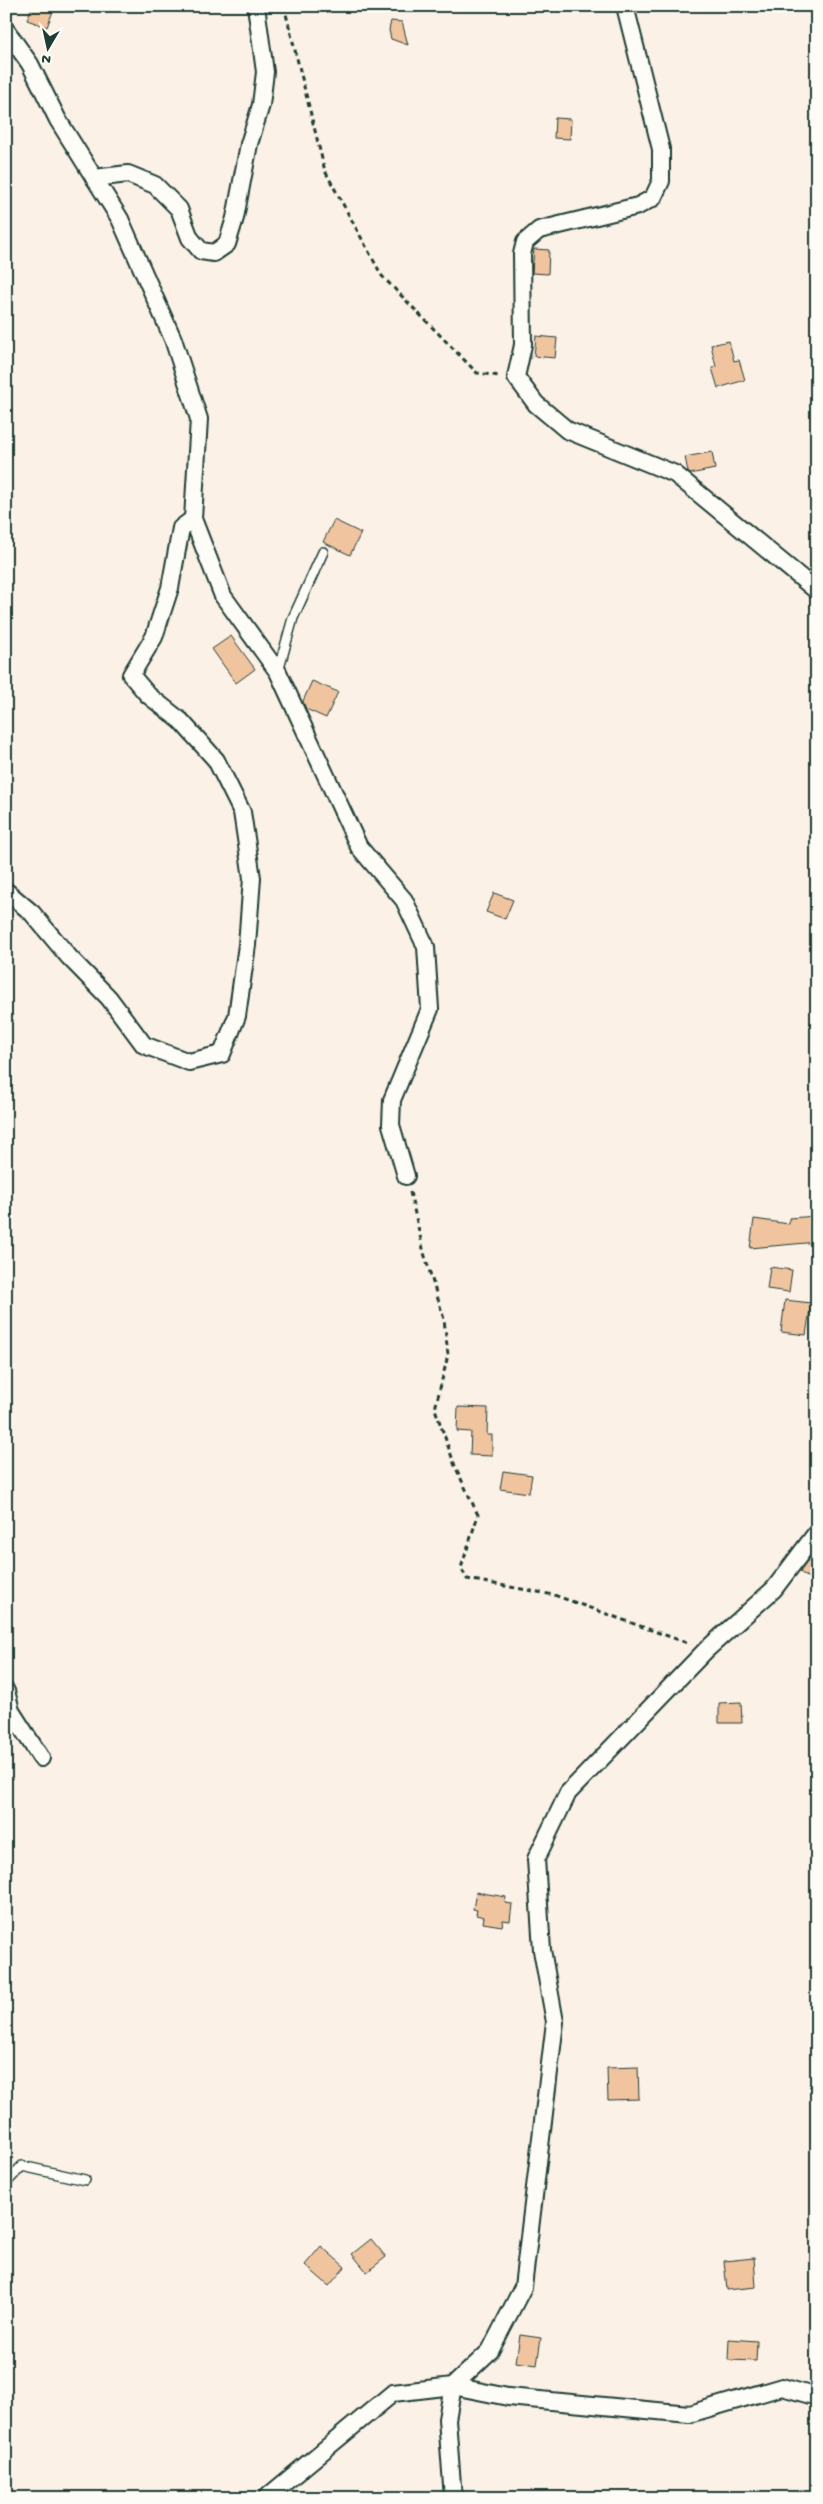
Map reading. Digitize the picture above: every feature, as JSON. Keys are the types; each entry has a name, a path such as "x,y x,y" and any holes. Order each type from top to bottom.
{"street":[{"path":"94,178 128,174 155,185 179,209 190,238 201,251 214,253 227,244 235,218 249,144 260,105 265,72 256,6"},
{"path":"625,6 661,149 661,181 653,198 638,206 539,230 525,242 522,254 523,345 516,378 536,404 567,430 675,474 817,591"},
{"path":"6,30 30,64 58,120 120,219 173,339 199,419 193,518 223,596 278,672 359,847 404,900 426,948 430,1010 392,1100 391,1126 406,1176"},
{"path":"6,891 32,913 109,998 144,1045 189,1062 222,1054 237,1016 252,878 242,812 216,760 181,721 148,695 131,675 154,637 170,588 180,528 193,518"},
{"path":"453,2498 447,2419 453,2386 490,2351 523,2287 555,2022 542,1950 536,1859 568,1793 706,1650 774,1589 817,1532"},
{"path":"6,1691 11,1711 41,1758"},
{"path":"266,2498 393,2393 453,2386 508,2397 689,2414 782,2387 817,2397"}],"lane":[{"path":"278,672 293,618 323,552"},
{"path":"6,2183 22,2166 85,2180"}],"path":[{"path":"284,6 325,171 382,276 477,374 516,378"},
{"path":"406,1176 424,1253 444,1319 448,1356 435,1409 455,1466 478,1515 462,1568 467,1579 554,1595 706,1650"}],"building":[{"path":"32,6 42,6 53,11 47,27 27,20"},
{"path":"391,21 402,22 408,45 391,39 389,30"},
{"path":"555,118 571,119 570,139 554,138"},
{"path":"534,249 549,250 548,274 532,273"},
{"path":"536,336 557,338 555,358 534,356"},
{"path":"729,341 734,361 739,360 745,380 718,388 712,368 716,367 711,345"},
{"path":"712,452 715,469 690,474 688,472 685,457"},
{"path":"334,520 361,533 350,555 323,542"},
{"path":"231,636 255,669 236,683 212,649"},
{"path":"312,681 338,692 326,718 306,709 303,701"},
{"path":"494,893 513,900 505,919 486,912"},
{"path":"817,1216 817,1242 750,1248 754,1219 789,1224 789,1218"},
{"path":"770,1267 792,1270 789,1292 767,1289"},
{"path":"785,1300 811,1303 806,1335 781,1332"},
{"path":"458,1407 488,1408 487,1435 492,1435 492,1456 470,1455 471,1432 457,1431"},
{"path":"503,1471 532,1475 529,1493 500,1489"},
{"path":"817,1549 817,1584 800,1572"},
{"path":"741,1702 742,1723 719,1723 719,1703"},
{"path":"476,1892 506,1897 505,1903 512,1904 510,1921 503,1920 502,1926 483,1923 484,1917 476,1915 477,1910 473,1909"},
{"path":"638,2067 639,2099 608,2100 607,2068"},
{"path":"371,2239 386,2257 367,2272 352,2254"},
{"path":"321,2246 345,2267 329,2286 305,2265"},
{"path":"754,2258 756,2287 727,2290 724,2261"},
{"path":"520,2335 541,2338 537,2365 516,2362"},
{"path":"729,2339 757,2341 756,2361 728,2360"}]}
